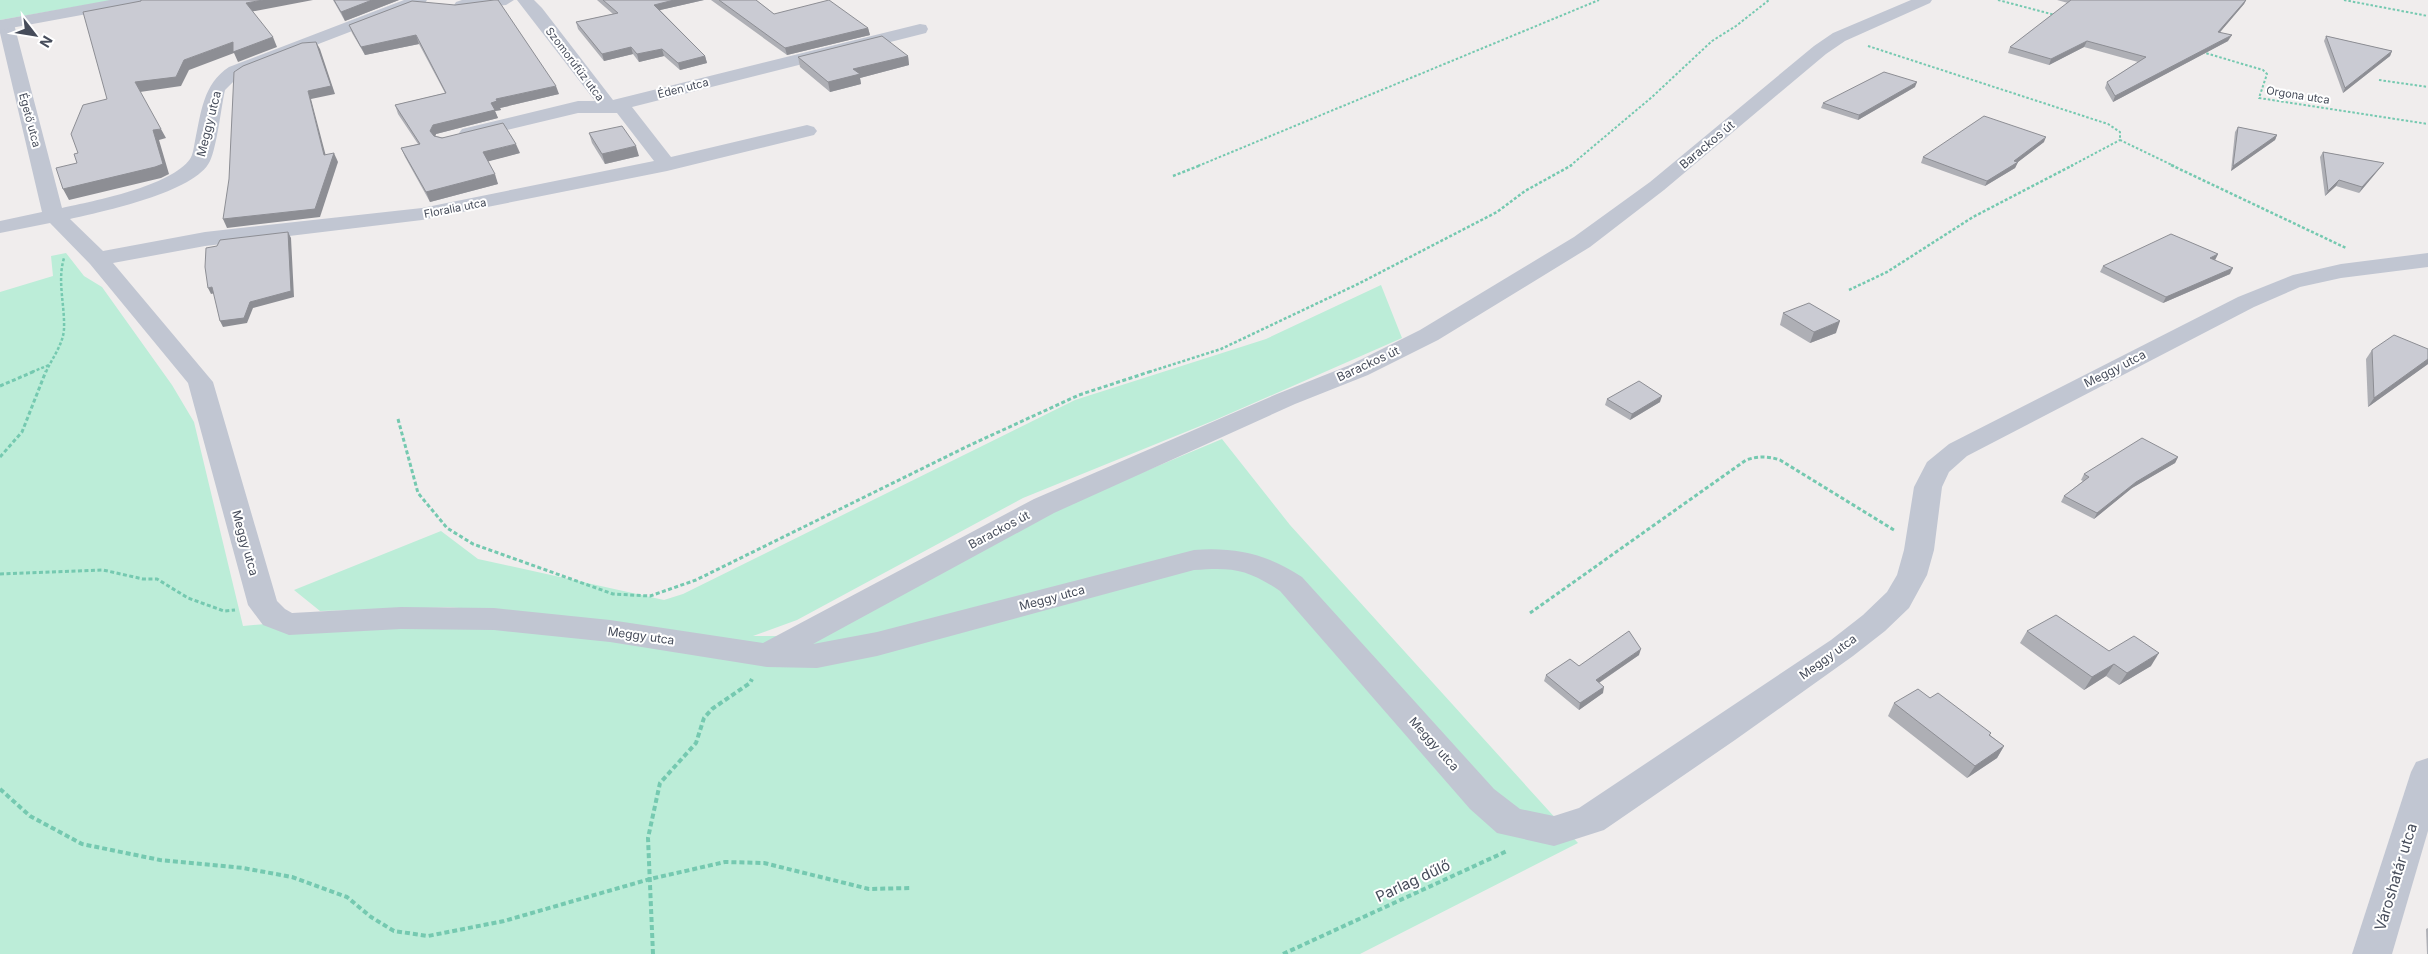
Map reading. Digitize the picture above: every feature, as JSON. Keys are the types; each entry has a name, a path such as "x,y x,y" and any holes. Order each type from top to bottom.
{"street":[{"path":"3,24 136,0"},
{"path":"427,3 474,5 506,0"},
{"name":"Szomorúfűz utca","path":"525,0 609,107 622,107 667,165"},
{"name":"Barackos út","path":"767,655 1044,506 1358,370 1429,335 1582,242 1657,186 1820,50 1839,37 1924,0"},
{"name":"Meggy utca","path":"54,216 154,189 178,180 193,170 200,161 216,90 221,82 238,69 427,3"},
{"name":"Égető utca","path":"3,24 54,216"},
{"name":"Éden utca","path":"455,136 578,107 609,107 920,29"},
{"name":"Floralia utca","path":"98,259 205,239 422,214 667,165 807,131"},
{"path":"0,227 54,216"},
{"name":"Meggy utca","path":"54,216 98,259 200,382 263,605 274,617 289,624 401,618 494,619 610,631 767,655 817,656 877,644 1194,560 1228,557 1243,560 1275,573 1292,584 1482,799 1510,822 1554,831 1592,819 1723,731 1874,623 1898,600 1912,575 1921,538 1931,480 1937,468 1958,450 2246,302 2293,282 2341,271 2428,260"},
{"name":"Városhatár utca","path":"2372,954 2427,780"}],"path":[{"path":"1173,176 1599,0"},
{"path":"398,419 403,444 418,494 448,528 473,544 613,594 650,596 696,580 959,450 1079,395 1222,349 1358,284 1498,212 1524,191 1570,166 1652,98 1712,41 1736,26 1769,0"},
{"path":"1998,0 2063,17"},
{"path":"2344,0 2428,16"},
{"path":"1839,37 2098,120 2120,132 2120,140"},
{"name":"Orgona utca","path":"2193,50 2262,70 2268,74 2260,98 2428,124"},
{"path":"2380,80 2428,87"},
{"path":"2120,140 2315,231 2384,267"},
{"path":"1849,290 1887,272 1973,217 2120,140"},
{"path":"0,457 22,432 49,365 60,346 64,330 60,271 67,246 77,237"},
{"path":"0,386 49,365"},
{"path":"1530,613 1746,460 1760,455 1780,460 1895,530 1921,538"},
{"path":"0,574 103,570 144,579 157,579 188,598 224,611 263,605"},
{"path":"652,954 648,838 660,783 679,759 696,743 704,718 712,709 750,683 767,655"},
{"path":"0,789 30,816 82,844 160,860 243,868 292,877 347,897 371,918 394,931 428,936 504,921 650,879 725,862 764,863 869,889 912,888"},
{"name":"Parlag dűlő","path":"1282,954 1509,850"}],"green space":[{"path":"0,0 114,0 0,20"},
{"path":"66,253 84,276 102,287 172,385 194,422 243,626 459,607 320,611 294,590 441,531 478,559 664,600 683,594 1075,400 1266,339 1381,285 1402,338 1215,420 1023,498 797,620 753,636 828,636 821,631 1060,507 1222,439 1290,525 1578,843 1360,954 0,954 0,292 53,276 51,256"}],"building":[{"path":"141,0 263,0 246,3 273,37 233,52 233,42 184,60 176,77 135,82 161,129 153,130 163,164 63,189 56,168 77,163 74,154 78,153 71,134 83,105 107,99 83,12"},
{"path":"334,0 372,0 341,12"},
{"path":"498,0 556,86 496,99 497,101 491,103 495,110 433,125 430,131 434,136 442,138 503,123 516,144 483,152 495,174 426,192 401,148 420,144 395,105 446,93 416,35 361,47 349,25 412,1 455,5"},
{"path":"603,0 674,0 654,5 705,56 678,63 662,49 637,54 631,47 602,54 576,22 618,13"},
{"path":"719,0 756,0 774,14 829,0 868,28 785,48"},
{"path":"2071,0 2246,0 2218,32 2232,35 2115,96 2107,82 2146,57 2087,41 2051,59 2010,47"},
{"path":"882,36 908,56 853,69 860,74 828,82 798,57"},
{"path":"2326,36 2392,51 2345,88"},
{"path":"316,42 331,86 308,91 324,155 334,153 315,209 223,219 229,179 234,72 243,66 302,43"},
{"path":"1884,72 1917,82 1859,115 1823,103"},
{"path":"1984,116 2046,137 2014,161 2018,162 1987,181 1923,157"},
{"path":"622,126 636,146 602,154 589,133"},
{"path":"2238,127 2277,135 2233,166"},
{"path":"2323,152 2384,163 2362,187 2339,180 2328,191"},
{"path":"288,232 291,291 250,302 244,318 220,321 212,287 208,288 205,267 206,248 217,246 220,240"},
{"path":"2171,234 2218,254 2210,258 2233,268 2166,297 2103,266"},
{"path":"1809,303 1840,321 1814,332 1783,313"},
{"path":"2394,335 2428,349 2428,359 2374,398 2372,350"},
{"path":"1639,381 1662,396 1632,414 1607,399"},
{"path":"2142,438 2178,457 2136,482 2097,513 2064,496 2089,477 2084,474"},
{"path":"2056,615 2109,651 2134,636 2159,653 2127,673 2114,664 2092,677 2027,631"},
{"path":"1629,631 1641,649 1596,680 1604,687 1580,703 1546,675 1570,659 1579,666"},
{"path":"1918,689 1930,698 1938,693 1991,733 1989,735 2004,746 1975,766 1894,703"}]}
